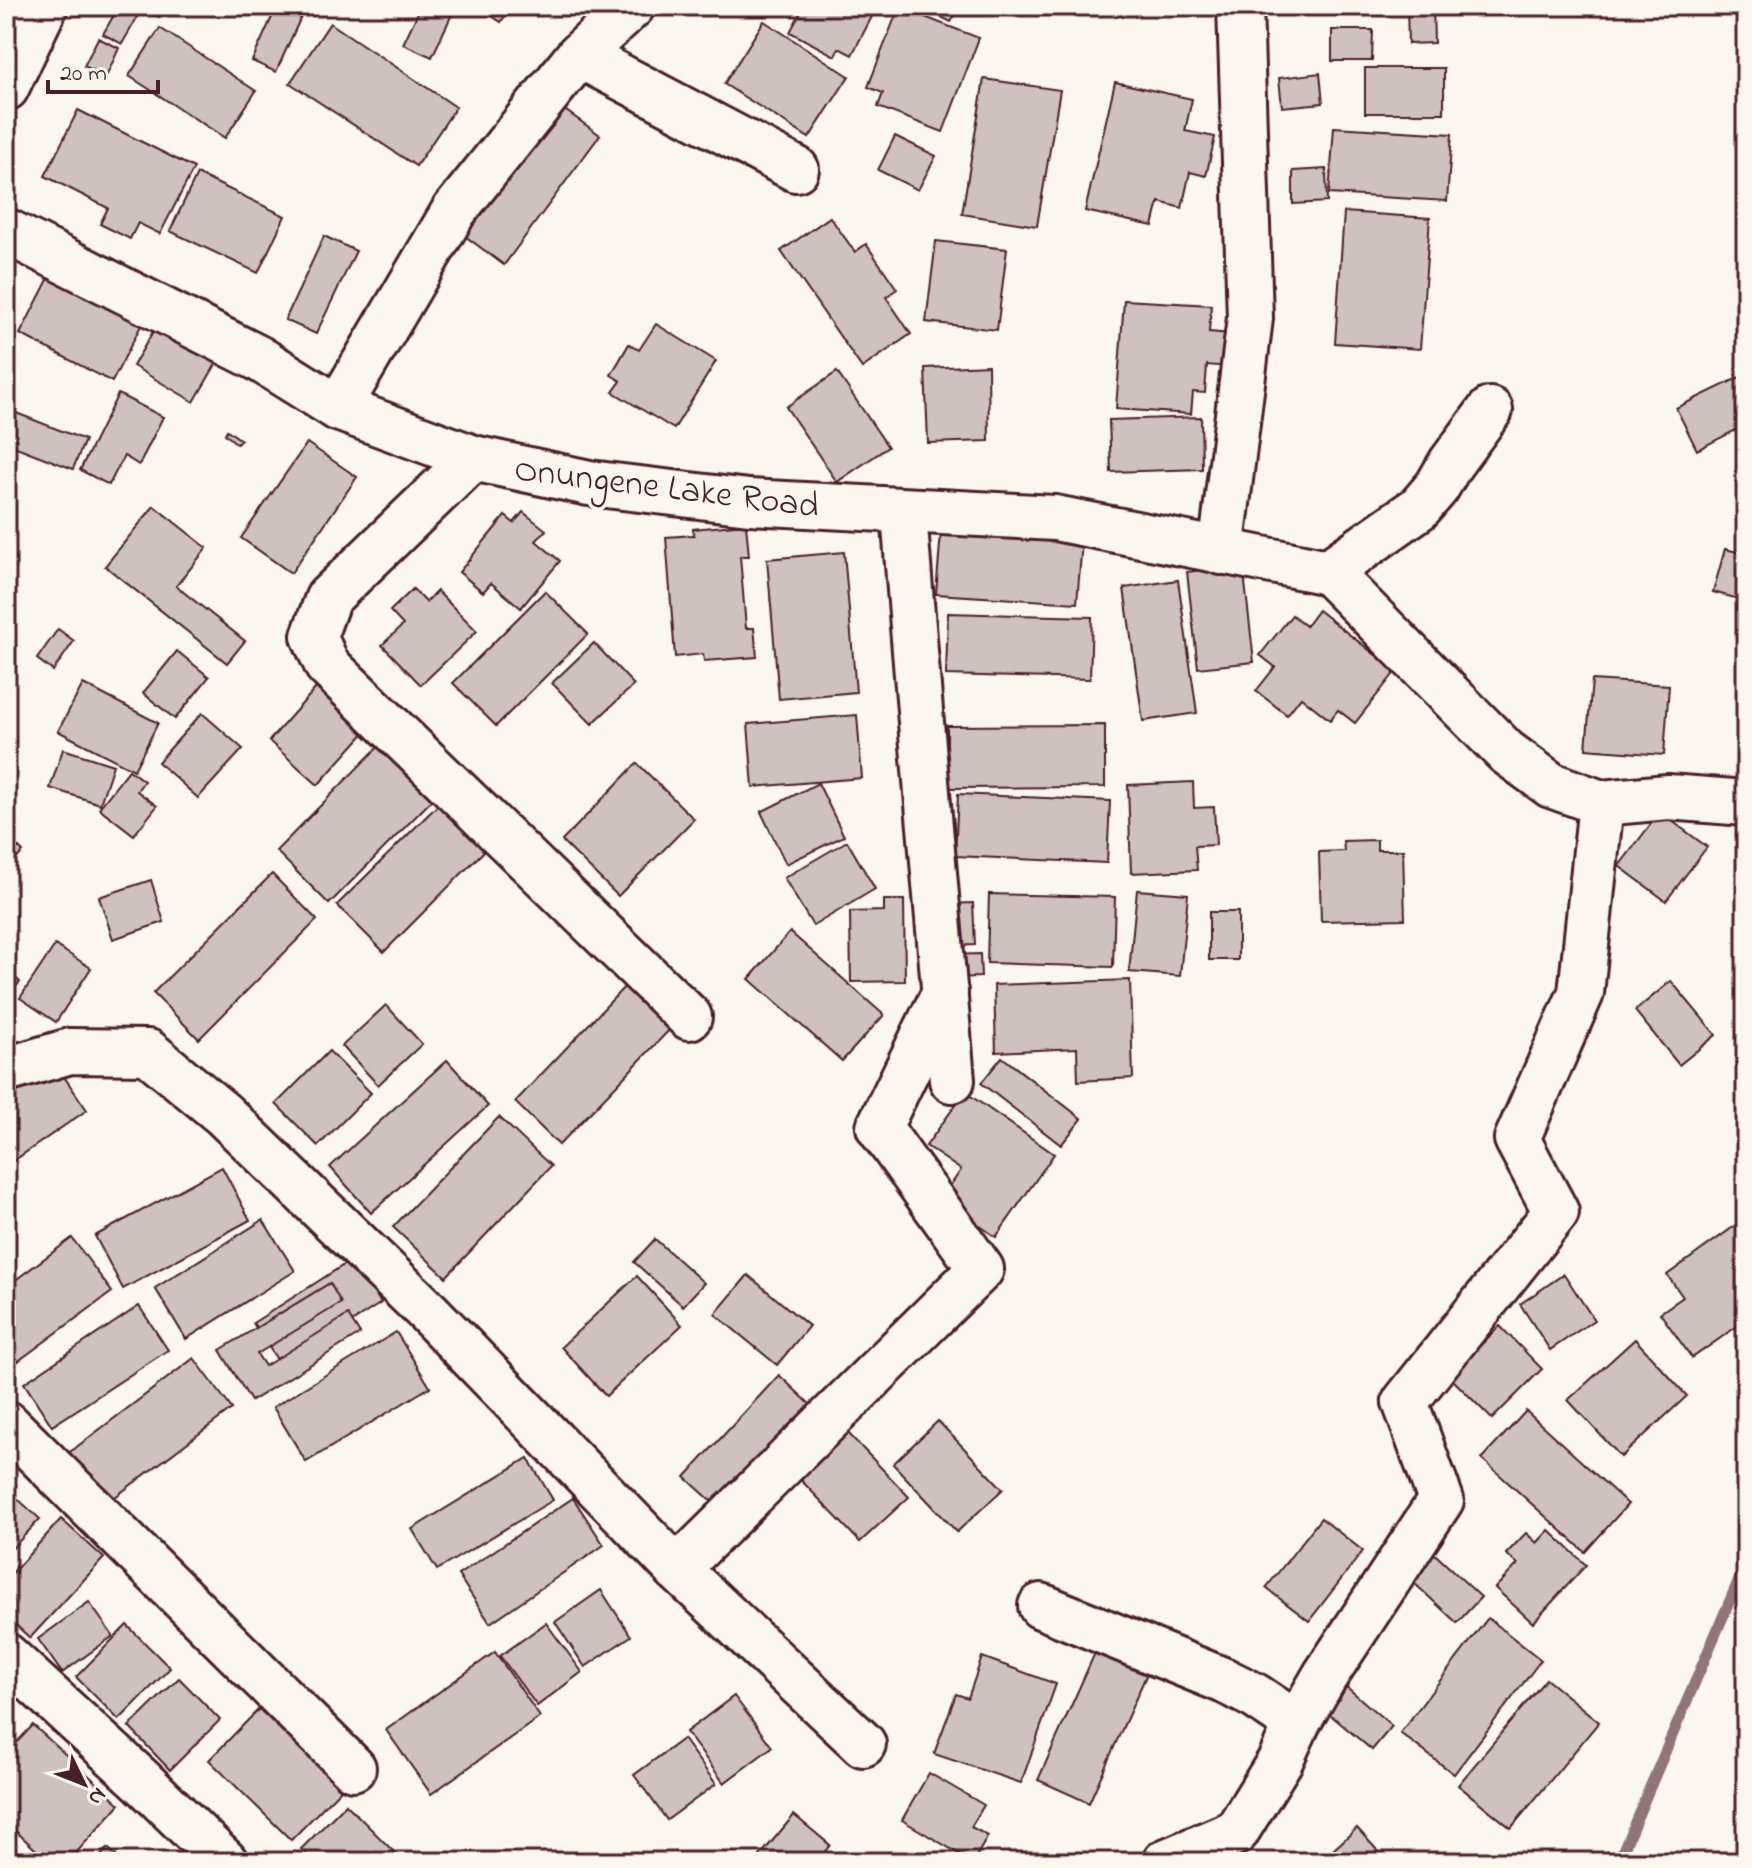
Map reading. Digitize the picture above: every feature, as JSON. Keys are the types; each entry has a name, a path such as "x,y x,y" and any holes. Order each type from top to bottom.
{"street":[{"path":"6,88 45,6"},
{"path":"338,408 454,211 579,55 632,6"},
{"path":"1221,552 1250,318 1240,6"},
{"path":"579,55 796,169"},
{"name":"Onungene Lake Road","path":"6,231 258,358 338,408 473,458 589,483 749,502 1055,518 1328,572"},
{"path":"1490,410 1419,508 1328,572 1506,752 1551,785 1601,803 1668,797 1746,803"},
{"path":"473,458 328,598 314,636 327,665 689,1017"},
{"path":"904,512 952,1080"},
{"path":"1165,1862 1236,1832 1280,1761 1325,1676 1441,1500 1405,1402 1556,1212 1517,1139 1581,993 1601,803"},
{"path":"677,1569 981,1269 879,1127 945,992"},
{"path":"6,1070 70,1051 148,1052 223,1114 428,1312 677,1569 863,1744"},
{"path":"6,1423 353,1768"},
{"path":"1041,1606 1225,1681 1255,1696 1297,1724"},
{"path":"6,1656 225,1862"}],"building":[{"path":"119,6 138,16 122,44 103,34"},
{"path":"138,6 165,6 159,17"},
{"path":"277,6 306,6 276,72 252,61"},
{"path":"421,6 440,6 453,12 432,57 403,44"},
{"path":"477,6 511,6 501,22"},
{"path":"804,6 877,7 852,55 839,48 835,56 790,32"},
{"path":"919,6 960,6 951,22"},
{"path":"1302,6 1387,6 1387,7 1302,9"},
{"path":"1407,6 1433,6 1434,43 1408,44"},
{"path":"899,7 979,38 943,132 878,107 883,93 868,87"},
{"path":"764,21 849,76 809,138 724,84"},
{"path":"330,23 456,107 416,166 290,83"},
{"path":"160,28 256,91 225,138 129,76"},
{"path":"1332,30 1373,30 1372,61 1332,61"},
{"path":"98,38 119,48 106,77 84,66"},
{"path":"1365,68 1444,68 1444,113 1365,113"},
{"path":"1320,73 1323,103 1282,107 1279,78"},
{"path":"984,79 1060,90 1037,226 962,214"},
{"path":"1115,82 1192,99 1185,131 1215,137 1206,176 1190,172 1182,208 1159,202 1153,226 1085,211"},
{"path":"552,101 600,135 504,265 457,230"},
{"path":"78,110 194,168 160,234 138,223 130,239 100,224 108,208 45,176"},
{"path":"1334,127 1452,134 1447,201 1329,194"},
{"path":"895,136 936,156 918,190 878,170"},
{"path":"1326,169 1327,202 1293,204 1293,171"},
{"path":"197,174 285,216 258,273 170,231"},
{"path":"1344,212 1430,218 1420,349 1335,343"},
{"path":"830,217 855,252 866,244 897,289 886,297 911,334 862,368 781,251"},
{"path":"324,236 356,251 316,334 285,320"},
{"path":"936,241 1007,249 997,330 926,322"},
{"path":"55,266 147,314 112,382 20,334"},
{"path":"1124,300 1211,305 1209,332 1231,334 1229,367 1207,365 1205,393 1193,392 1191,414 1116,409"},
{"path":"162,316 223,352 194,402 133,366"},
{"path":"656,324 716,361 674,429 613,392 621,381 611,375 629,344 639,350"},
{"path":"988,365 989,441 928,443 925,368"},
{"path":"837,372 888,447 837,482 786,407"},
{"path":"1746,374 1746,425 1697,450 1676,408"},
{"path":"118,394 163,417 139,465 124,456 109,485 80,470"},
{"path":"6,409 85,440 73,469 6,443"},
{"path":"1201,417 1202,469 1111,472 1109,420"},
{"path":"227,430 241,440 237,444 225,434"},
{"path":"307,443 357,477 291,573 241,538"},
{"path":"154,506 207,548 176,586 245,641 227,663 105,566"},
{"path":"523,512 546,530 536,541 560,561 521,608 491,583 483,592 459,572 505,516 514,523"},
{"path":"746,524 749,556 740,556 746,628 754,628 757,657 704,661 703,654 675,657 666,537 694,535 693,529"},
{"path":"941,532 1082,541 1077,603 936,594"},
{"path":"1725,549 1746,554 1746,601 1713,592"},
{"path":"844,552 856,692 779,699 767,559"},
{"path":"1243,565 1254,662 1198,668 1187,572"},
{"path":"1178,580 1197,713 1143,721 1124,588"},
{"path":"413,589 426,602 437,591 477,631 421,685 382,645 403,625 390,611"},
{"path":"545,591 588,634 496,726 453,683"},
{"path":"1318,610 1396,671 1355,723 1338,710 1330,720 1301,697 1287,715 1256,691 1275,667 1260,655 1292,615 1306,626"},
{"path":"948,613 1092,617 1090,679 946,675"},
{"path":"58,629 74,641 53,671 37,659"},
{"path":"594,643 634,685 592,724 552,683"},
{"path":"177,651 209,677 175,719 143,693"},
{"path":"1592,680 1669,685 1664,755 1586,749"},
{"path":"83,684 158,723 134,770 58,731"},
{"path":"316,688 330,701 341,689 376,720 318,785 269,741"},
{"path":"202,713 243,749 198,798 158,762"},
{"path":"857,715 862,778 753,787 748,724"},
{"path":"1105,725 1105,787 947,788 947,726"},
{"path":"380,745 434,798 329,904 276,851"},
{"path":"63,749 113,765 100,804 50,788"},
{"path":"637,763 694,819 618,896 562,841"},
{"path":"129,770 144,781 137,791 157,806 134,835 99,808"},
{"path":"1193,782 1194,808 1214,807 1216,845 1195,846 1197,870 1131,873 1128,785"},
{"path":"818,783 844,836 786,864 761,812"},
{"path":"452,791 498,837 384,952 337,905"},
{"path":"958,794 1110,801 1107,863 955,856"},
{"path":"1660,812 1707,847 1666,901 1619,866"},
{"path":"6,835 23,852 6,870"},
{"path":"1377,840 1377,850 1403,850 1405,919 1321,921 1319,852 1344,851 1343,841"},
{"path":"847,841 875,889 813,926 784,878"},
{"path":"272,874 317,920 199,1039 153,993"},
{"path":"151,880 164,922 113,939 99,897"},
{"path":"1137,890 1188,894 1180,976 1129,972"},
{"path":"989,894 1115,897 1113,967 987,963"},
{"path":"884,900 904,900 905,981 851,982 850,912 884,911"},
{"path":"973,903 975,945 952,946 950,904"},
{"path":"1209,912 1238,912 1238,960 1209,960"},
{"path":"790,932 884,1015 842,1061 749,979"},
{"path":"55,945 91,968 56,1022 20,998"},
{"path":"980,954 981,977 950,978 949,955"},
{"path":"6,970 20,982 6,997"},
{"path":"1130,980 1133,1078 1078,1081 1077,1048 996,1052 994,985"},
{"path":"1671,981 1716,1035 1679,1065 1635,1011"},
{"path":"628,983 673,1026 559,1145 515,1102"},
{"path":"386,1005 422,1044 378,1085 342,1046"},
{"path":"329,1051 371,1093 318,1146 276,1104"},
{"path":"1002,1057 1082,1119 1061,1145 981,1083"},
{"path":"447,1060 488,1106 371,1213 330,1167"},
{"path":"56,1065 87,1110 6,1166 6,1100"},
{"path":"965,1092 1054,1154 996,1237 941,1199 961,1170 926,1146"},
{"path":"499,1117 551,1166 446,1277 393,1227"},
{"path":"222,1167 250,1220 123,1289 95,1236"},
{"path":"263,1220 295,1271 186,1339 155,1288"},
{"path":"1743,1220 1746,1224 1746,1320 1692,1358 1660,1313 1683,1297 1667,1275"},
{"path":"72,1238 112,1292 6,1370 6,1287"},
{"path":"655,1239 704,1283 683,1306 634,1262"},
{"path":"353,1259 381,1303 282,1367 253,1323"},
{"path":"1564,1274 1594,1320 1550,1350 1520,1304"},
{"path":"748,1275 809,1326 777,1365 715,1314"},
{"path":"637,1276 682,1325 606,1396 561,1347"},
{"path":"330,1283 341,1303 257,1354 265,1366 348,1315 360,1334 251,1401 220,1350"},
{"path":"139,1306 168,1350 52,1426 24,1383"},
{"path":"1500,1326 1542,1369 1492,1419 1449,1376"},
{"path":"396,1332 430,1387 306,1462 273,1407"},
{"path":"1635,1339 1687,1396 1621,1457 1568,1400"},
{"path":"194,1358 232,1409 103,1506 66,1455"},
{"path":"779,1375 811,1405 717,1506 685,1477"},
{"path":"1526,1411 1628,1504 1585,1552 1482,1459"},
{"path":"938,1421 1003,1489 957,1532 893,1464"},
{"path":"846,1431 909,1497 860,1542 798,1477"},
{"path":"528,1458 553,1500 437,1570 412,1529"},
{"path":"6,1475 16,1485 10,1492 40,1519 6,1555"},
{"path":"573,1498 604,1545 490,1623 458,1575"},
{"path":"1321,1518 1363,1551 1309,1621 1266,1588"},
{"path":"61,1519 104,1558 30,1638 6,1616 6,1580"},
{"path":"1549,1530 1586,1565 1533,1623 1495,1588 1518,1564 1506,1554 1526,1533 1537,1543"},
{"path":"1423,1543 1481,1597 1457,1623 1399,1569"},
{"path":"601,1590 631,1636 585,1667 555,1622"},
{"path":"89,1602 113,1636 62,1673 38,1639"},
{"path":"1488,1618 1541,1660 1454,1774 1400,1733"},
{"path":"546,1623 582,1672 537,1706 500,1656"},
{"path":"127,1625 170,1668 119,1720 76,1677"},
{"path":"1098,1646 1149,1669 1089,1803 1038,1780"},
{"path":"495,1652 540,1717 431,1794 386,1730"},
{"path":"982,1657 1056,1684 1021,1783 934,1754 956,1694 968,1698"},
{"path":"179,1678 220,1720 170,1770 129,1727"},
{"path":"1546,1679 1599,1722 1511,1828 1458,1785"},
{"path":"1341,1682 1392,1726 1372,1750 1320,1706"},
{"path":"734,1696 772,1747 724,1783 686,1732"},
{"path":"259,1709 342,1788 291,1840 209,1760"},
{"path":"33,1725 120,1804 68,1862 49,1862 6,1822 6,1754"},
{"path":"683,1739 716,1784 667,1820 634,1775"},
{"path":"929,1773 984,1805 971,1827 988,1836 973,1862 902,1820"},
{"path":"346,1804 404,1862 314,1862 301,1849"},
{"path":"794,1815 830,1845 817,1862 755,1862"},
{"path":"1357,1828 1388,1862 1320,1862"},
{"path":"108,1848 122,1862 95,1862"}],"waterway":[{"path":"1618,1862 1746,1563"}]}
